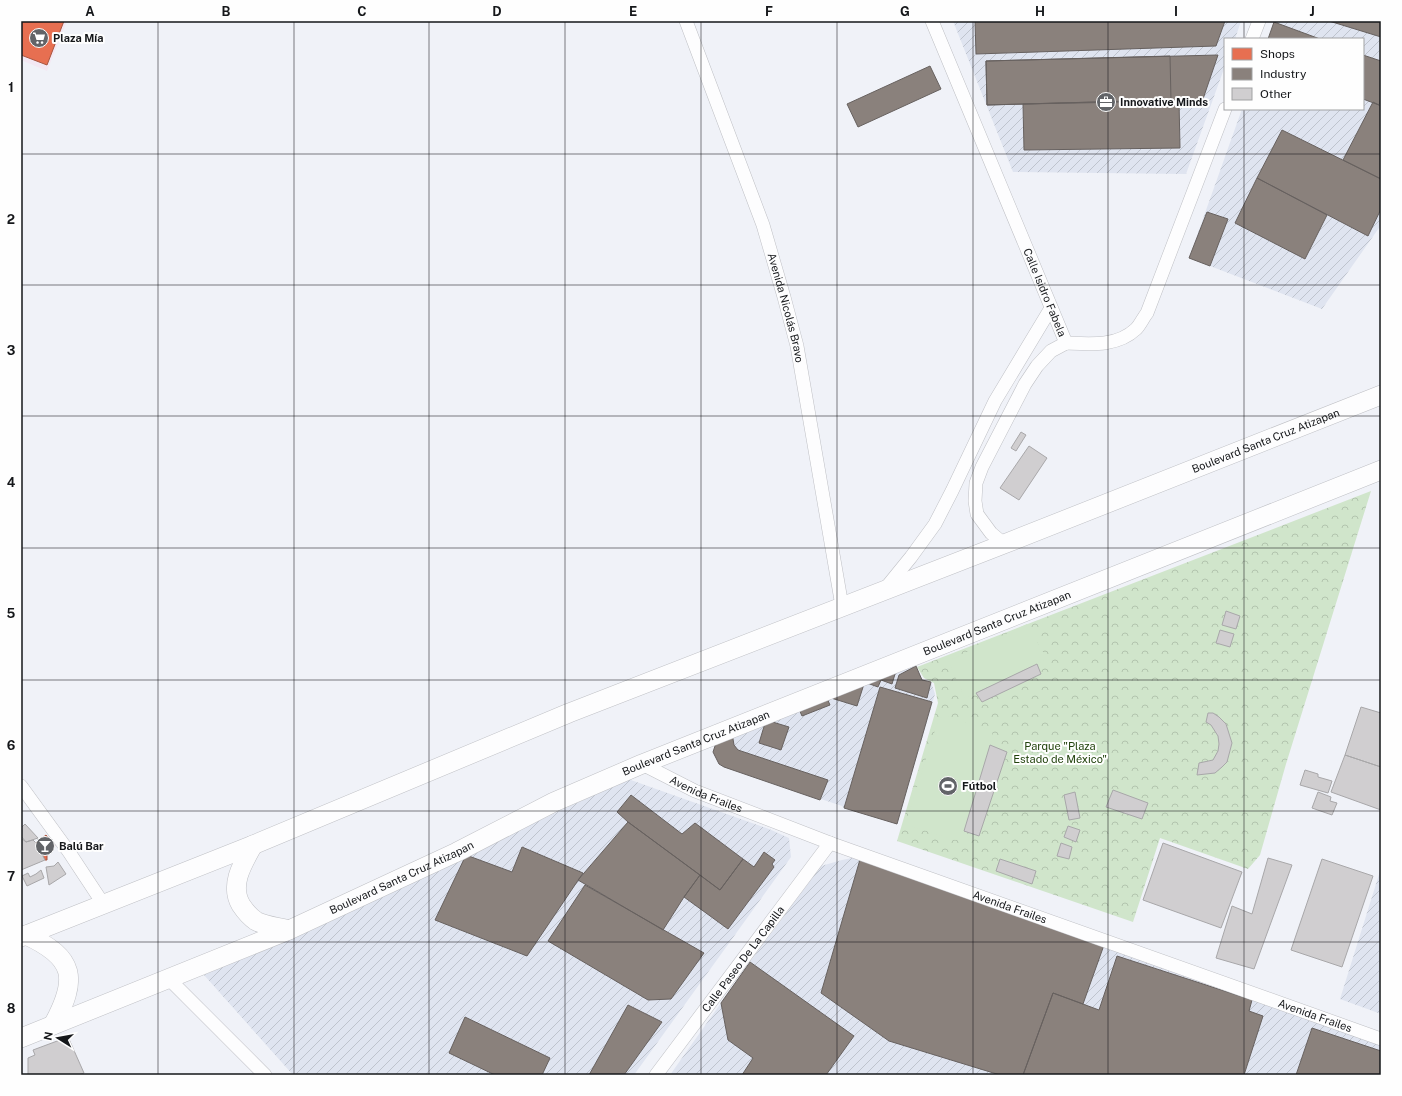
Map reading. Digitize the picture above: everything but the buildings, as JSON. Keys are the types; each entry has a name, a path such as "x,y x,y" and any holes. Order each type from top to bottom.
{"main road":[{"name":"Boulevard Santa Cruz Atizapan","path":"24,936 253,845 569,713 842,606 882,592 1381,395"},
{"name":"Boulevard Santa Cruz Atizapan","path":"21,1038 289,930 457,852 554,802 642,764 1381,470"},
{"path":"253,845 240,869 236,886 239,900 245,912 256,921 289,930"},
{"path":"24,936 44,943 57,953 66,966 69,981 68,995 64,1006 53,1025"}],"street":[{"name":"Avenida Nicolás Bravo","path":"686,21 763,225 784,297 797,346 842,606"},
{"name":"Calle Isidro Fabela","path":"932,21 1066,343 1094,344 1122,339 1136,329 1143,319 1147,313 1225,110"},
{"path":"1252,38 1259,21"},
{"path":"882,592 911,557 935,524 995,401 1051,308"},
{"path":"1004,544 991,533 977,514 975,501 976,483 982,467 1025,384 1037,366 1051,351 1066,343"},
{"name":"Avenida Frailes","path":"642,764 695,791 830,843 1381,1038"},
{"path":"21,786 69,852 104,905"},
{"name":"Calle Paseo De La Capilla","path":"656,1075 830,843"},
{"path":"169,979 265,1075"}],"shaded area":[{"name":"Plaza Mía","path":"21,21 67,21 47,71 21,60"},
{"path":"953,21 1241,21 1235,38 1224,38 1224,69 1186,174 1013,172"},
{"path":"1275,21 1381,21 1381,225 1322,309 1189,258 1242,110 1364,110 1364,38 1268,38"},
{"path":"913,660 922,679 931,682 935,694 897,824 844,808 842,806 724,767 719,764 714,755 713,752 716,743"},
{"path":"628,779 769,829 789,838 791,857 634,1075 293,1075 204,975 466,855"},
{"path":"861,856 1381,1043 1381,1075 670,1075 750,962 821,866"},
{"path":"1381,868 1381,1014 1340,999"}],"green space":[{"name":"Parque \"Plaza Estado de México\"","path":"1371,491 1286,764 1260,855 1248,869 1160,838 1133,922 897,841 938,703 934,683 924,678 917,667"},
{"path":"1027,624 1047,659 965,698 948,661"},
{"name":"Fútbol","path":"942,716 987,729 992,732 993,738 963,835 959,839 955,840 911,826 908,823 908,816 938,721"}],"place":[{"name":"Plaza Mía","path":"39,38"},
{"name":"Innovative Minds","path":"1106,102"},
{"name":"Fútbol","path":"948,786"},
{"name":"Balú Bar","path":"45,846"}]}
